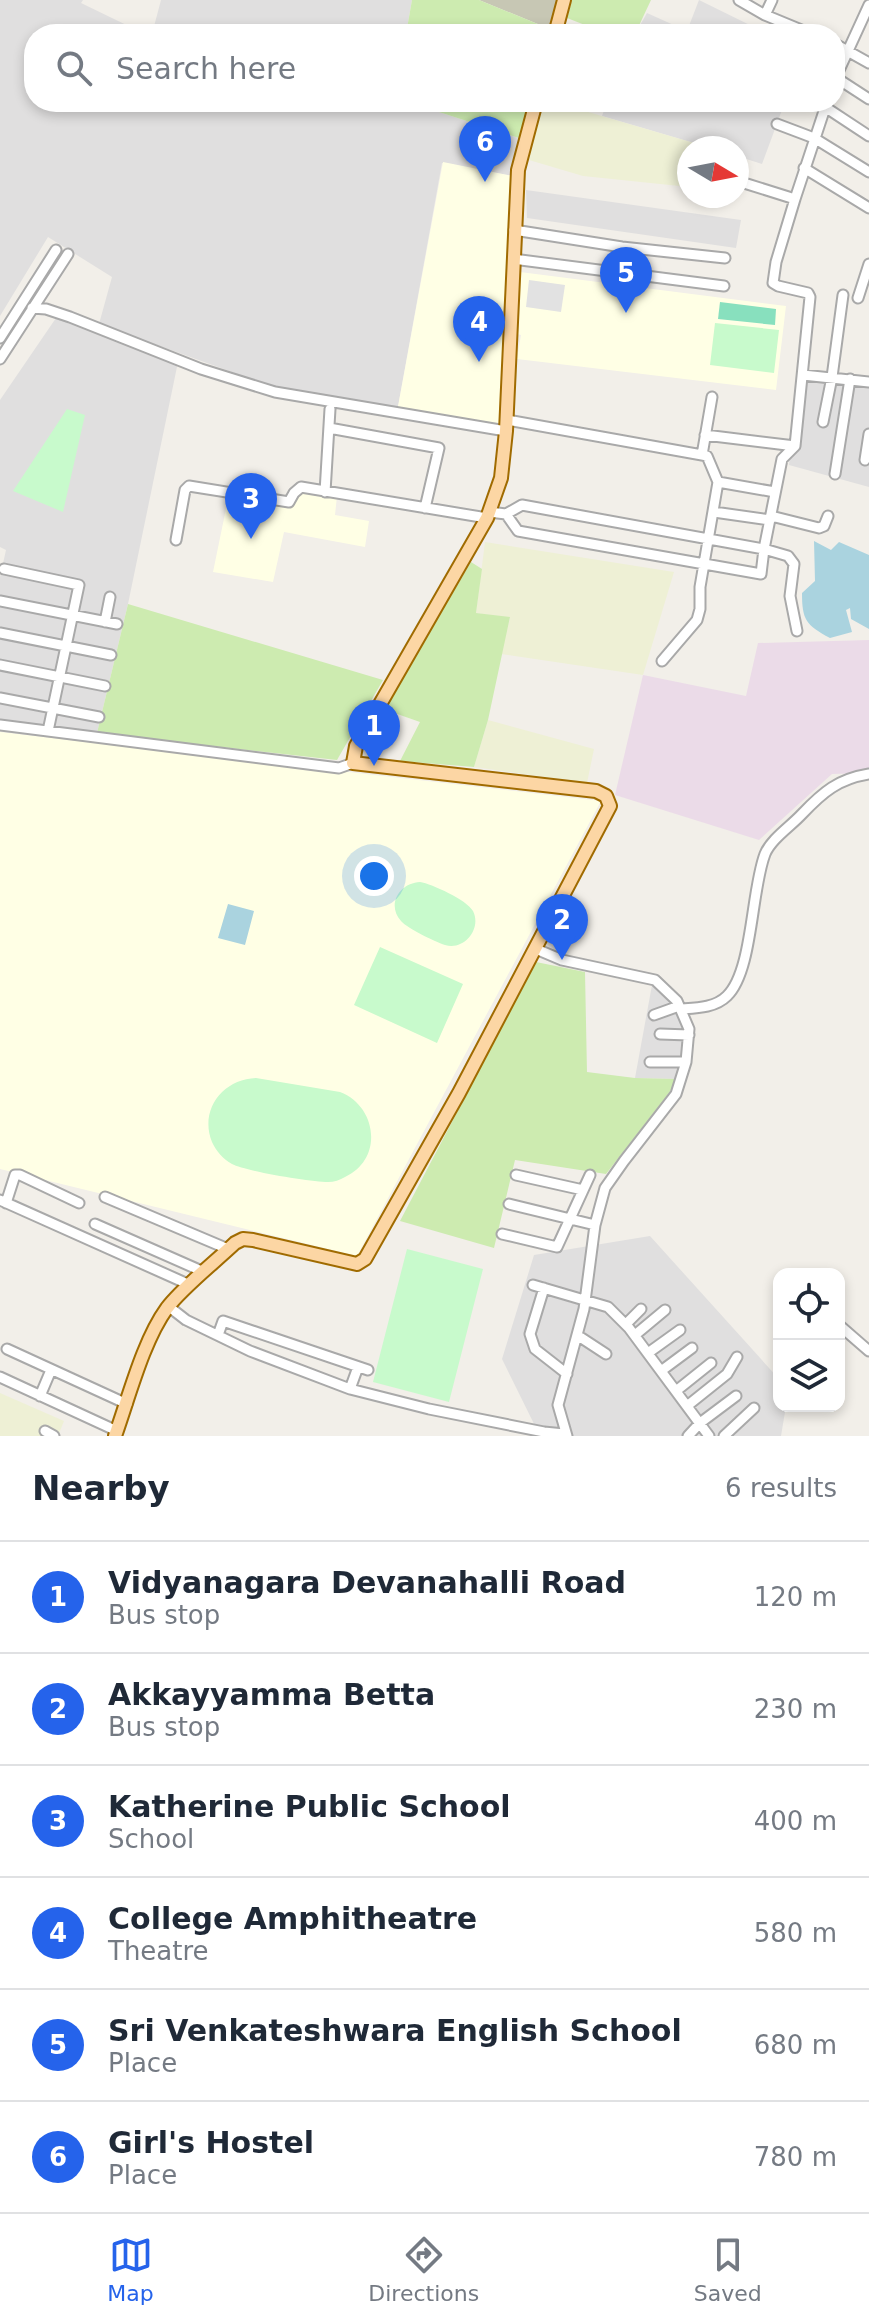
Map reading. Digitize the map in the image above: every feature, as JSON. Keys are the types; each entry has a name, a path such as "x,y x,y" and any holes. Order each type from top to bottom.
{"main road":[{"path":"558,24 564,0"},
{"path":"116,1434 147,1347 168,1306 235,1243 243,1239 357,1264 365,1259 459,1093 610,806 606,796 596,791 353,763 356,746 488,515 501,478 507,425 514,230 520,162 533,112"}],"street":[{"path":"739,0 787,24"},
{"path":"765,15 772,0"},
{"path":"845,56 865,23 869,5"},
{"path":"845,49 869,63"},
{"path":"845,84 869,99"},
{"path":"506,514 518,531 761,574 782,459 795,446 810,297 808,293 773,283 776,262 823,112"},
{"path":"836,112 869,136"},
{"path":"777,124 814,138 869,172"},
{"path":"804,168 869,208"},
{"path":"749,185 795,199"},
{"path":"514,230 622,247 725,258"},
{"path":"0,338 56,250"},
{"path":"0,359 68,254"},
{"path":"513,259 724,286"},
{"path":"858,298 869,264"},
{"path":"823,422 843,295"},
{"path":"32,308 61,314 201,369 275,392 707,456 718,482 697,620 662,661"},
{"path":"803,375 869,382"},
{"path":"835,474 850,379"},
{"path":"702,455 712,397"},
{"path":"325,492 330,409"},
{"path":"329,428 439,448 425,508"},
{"path":"865,460 869,434"},
{"path":"705,435 795,446"},
{"path":"718,482 775,492"},
{"path":"176,540 187,486 288,502 301,487 425,508 488,515 506,514 522,505 709,538 788,556 794,564 790,596 797,631"},
{"path":"714,512 770,518 819,528 824,526 828,516"},
{"path":"4,569 79,585 48,731"},
{"path":"105,622 110,597"},
{"path":"0,601 117,624"},
{"path":"0,633 111,655"},
{"path":"0,665 105,686"},
{"path":"0,698 99,717"},
{"path":"0,725 339,768 353,763"},
{"path":"654,1015 680,1008 705,1007 728,995 736,983 745,957 766,851 822,792 852,777 869,774"},
{"path":"168,1306 186,1320 250,1351 350,1389 429,1409 566,1435 558,1405 585,1299 595,1225 605,1188 676,1094 686,1062 689,1029 677,1001 655,980 562,960 536,949"},
{"path":"660,1034 689,1035"},
{"path":"650,1062 686,1062"},
{"path":"79,1203 20,1175 15,1175 3,1201 190,1285"},
{"path":"516,1175 583,1190"},
{"path":"502,1234 557,1247 590,1175"},
{"path":"105,1197 228,1249"},
{"path":"509,1204 595,1225"},
{"path":"95,1224 204,1272"},
{"path":"533,1285 608,1307 635,1335 709,1436"},
{"path":"544,1288 530,1334 535,1349 567,1374"},
{"path":"626,1324 641,1309"},
{"path":"635,1335 665,1310"},
{"path":"218,1335 223,1321 363,1368 350,1389"},
{"path":"648,1353 680,1330"},
{"path":"845,1330 869,1351"},
{"path":"577,1335 606,1354"},
{"path":"661,1371 692,1348"},
{"path":"7,1349 127,1404"},
{"path":"687,1406 727,1374 737,1357"},
{"path":"676,1391 711,1363"},
{"path":"40,1396 51,1370"},
{"path":"0,1377 116,1434"},
{"path":"688,1436 736,1396"},
{"path":"724,1436 754,1408"},
{"path":"550,1432 561,1416"}],"shaded area":[{"path":"0,0 83,0 81,3 124,24 24,24 24,112 439,112 519,138 513,176 442,163 397,412 279,389 99,324 112,277 48,237 0,316"},
{"path":"161,0 412,0 408,24 155,24"},
{"path":"479,0 557,0 551,24 538,24"},
{"path":"699,0 748,24 690,24"},
{"path":"647,13 671,24 641,24"},
{"path":"539,112 588,112 677,138 677,186 583,176 529,160"},
{"path":"603,112 781,112 762,164 749,160 749,136 677,138 602,116"},
{"path":"443,162 513,176 500,427 397,412"},
{"path":"526,190 741,220 736,248 527,218"},
{"path":"520,272 786,306 776,390 517,359 521,335 517,334"},
{"path":"529,280 565,285 561,312 526,307"},
{"path":"56,318 178,362 128,604 97,733 0,720 0,577 6,550 0,547 0,400"},
{"path":"797,371 869,378 869,487 789,465"},
{"path":"301,491 337,496 335,515 369,521 365,547 284,532 273,582 213,572 228,499 291,507"},
{"path":"485,542 674,572 643,675 501,654 510,618 476,613"},
{"path":"869,640 869,773 832,774 759,840 615,795 643,675 746,696 758,643"},
{"path":"488,720 594,749 587,783 474,767"},
{"path":"0,732 601,801 357,1256 0,1169"},
{"path":"652,985 675,1005 686,1030 685,1054 677,1079 635,1078"},
{"path":"650,1236 773,1372 773,1412 785,1412 781,1436 540,1436 502,1359 534,1255"},
{"path":"0,1393 64,1421 58,1436 0,1436"}],"green space":[{"path":"412,0 479,0 538,24 408,24"},
{"path":"572,0 651,0 640,24 582,24 567,18"},
{"path":"439,112 526,112 519,138"},
{"path":"720,302 776,309 775,325 718,319"},
{"path":"715,323 779,330 774,373 710,365"},
{"path":"67,409 85,415 63,512 13,491"},
{"path":"471,562 482,569 476,613 510,617 488,720 474,767 400,761 420,722 383,709"},
{"path":"128,604 383,680 337,760 97,733"},
{"path":"420,882 449,893 473,911 475,925 465,942 445,945 401,921 395,908 397,896 406,886"},
{"path":"380,947 463,984 437,1043 354,1005"},
{"path":"536,962 585,972 587,1072 677,1079 606,1174 515,1160 494,1248 400,1221"},
{"path":"256,1078 340,1092 352,1099 362,1109 371,1133 366,1158 358,1169 337,1181 320,1182 250,1170 232,1164 223,1157 214,1145 209,1130 212,1108 224,1090 233,1084"},
{"path":"407,1249 483,1269 449,1402 373,1382"}],"water":[{"path":"814,541 831,550 839,542 869,555 869,629 851,619 850,608 846,610 852,632 830,638 807,621 802,593 815,581"},
{"path":"228,904 254,911 245,945 218,938"}],"place":[{"name":"Girl's Hostel","path":"485,182"},
{"name":"Sri Venkateshwara English School","path":"626,313"},
{"name":"College Amphitheatre","path":"479,362"},
{"name":"Katherine Public School","path":"251,539"},
{"name":"Vidyanagara Devanahalli Road","path":"374,766"},
{"name":"Akkayyamma Betta","path":"562,960"}]}
